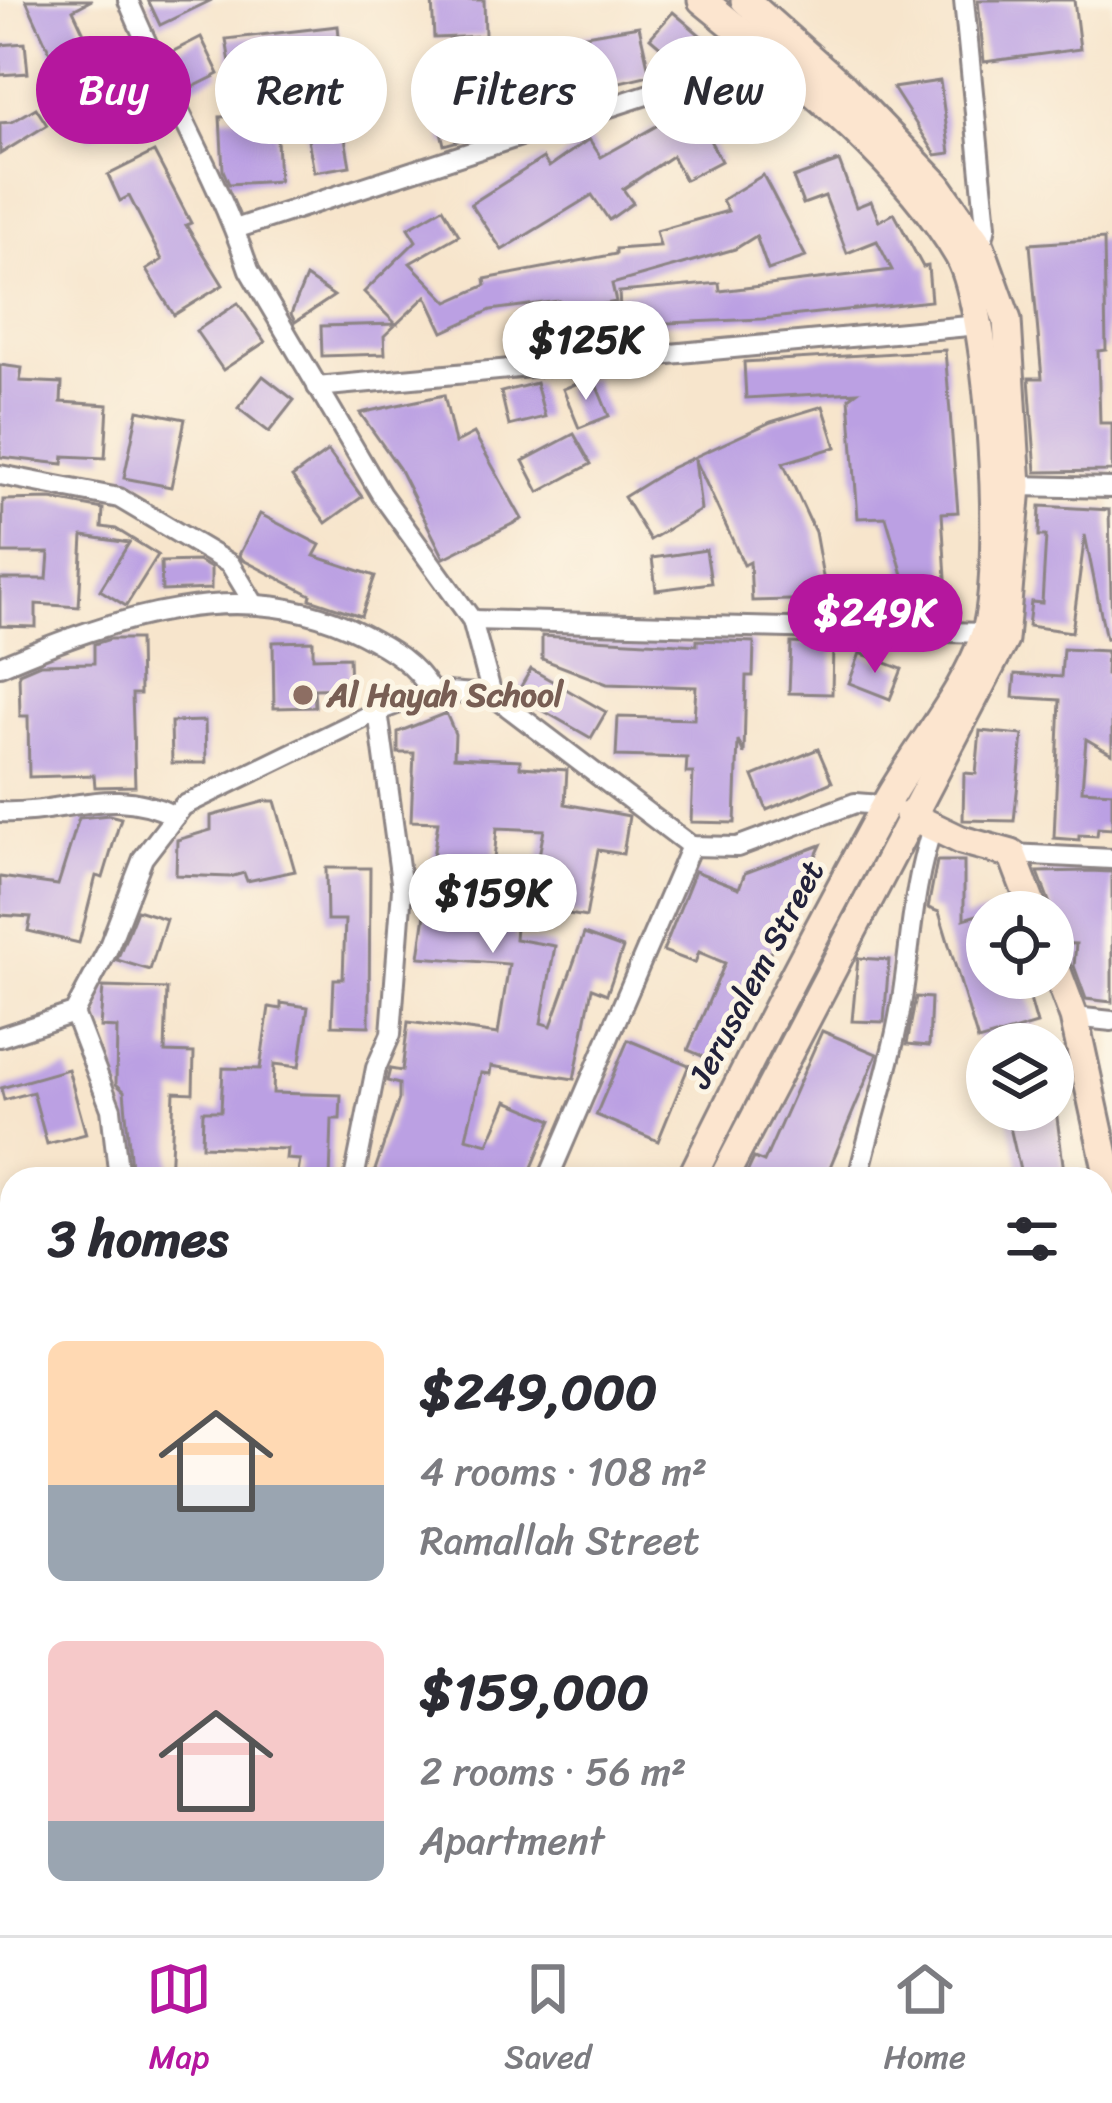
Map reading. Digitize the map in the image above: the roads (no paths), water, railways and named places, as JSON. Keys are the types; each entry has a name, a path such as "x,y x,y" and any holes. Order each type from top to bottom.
{"main road":[{"path":"702,0 746,36"},
{"path":"745,0 843,87 937,185 981,248 1006,320 1017,486 1004,640 909,815"},
{"path":"806,89 874,152 960,258 980,325 990,409 993,512 986,633 909,815"},
{"path":"909,815 1012,854 1026,891"},
{"name":"Jerusalem Street","path":"698,1167 909,815"},
{"name":"Jerusalem Street","path":"729,1167 909,815"},
{"path":"1067,999 1108,1144"}],"street":[{"path":"128,0 166,91 235,229 248,269 382,494 472,620 492,695"},
{"path":"964,0 983,182 986,226 981,248"},
{"path":"235,229 642,96"},
{"path":"317,386 980,325"},
{"path":"0,475 118,498 230,564 254,602"},
{"path":"1017,486 1112,488"},
{"path":"0,666 82,630 147,614 254,602 343,624 388,648 422,674 431,691"},
{"path":"472,620 986,633"},
{"path":"118,1167 111,1109 74,1013 143,858 183,806 431,691 492,695 692,846 736,847 855,803 909,815 913,898 908,970 892,1056 861,1167"},
{"path":"356,1167 376,1068 391,1034 402,889 378,712"},
{"path":"0,812 35,813 67,802 143,800 175,816"},
{"path":"553,1167 692,846"},
{"path":"1012,854 1112,859"},
{"path":"0,1036 74,1013"},
{"path":"1074,1017 1112,1021"}],"place":[{"name":"Al Hayah School","path":"303,695"}]}
